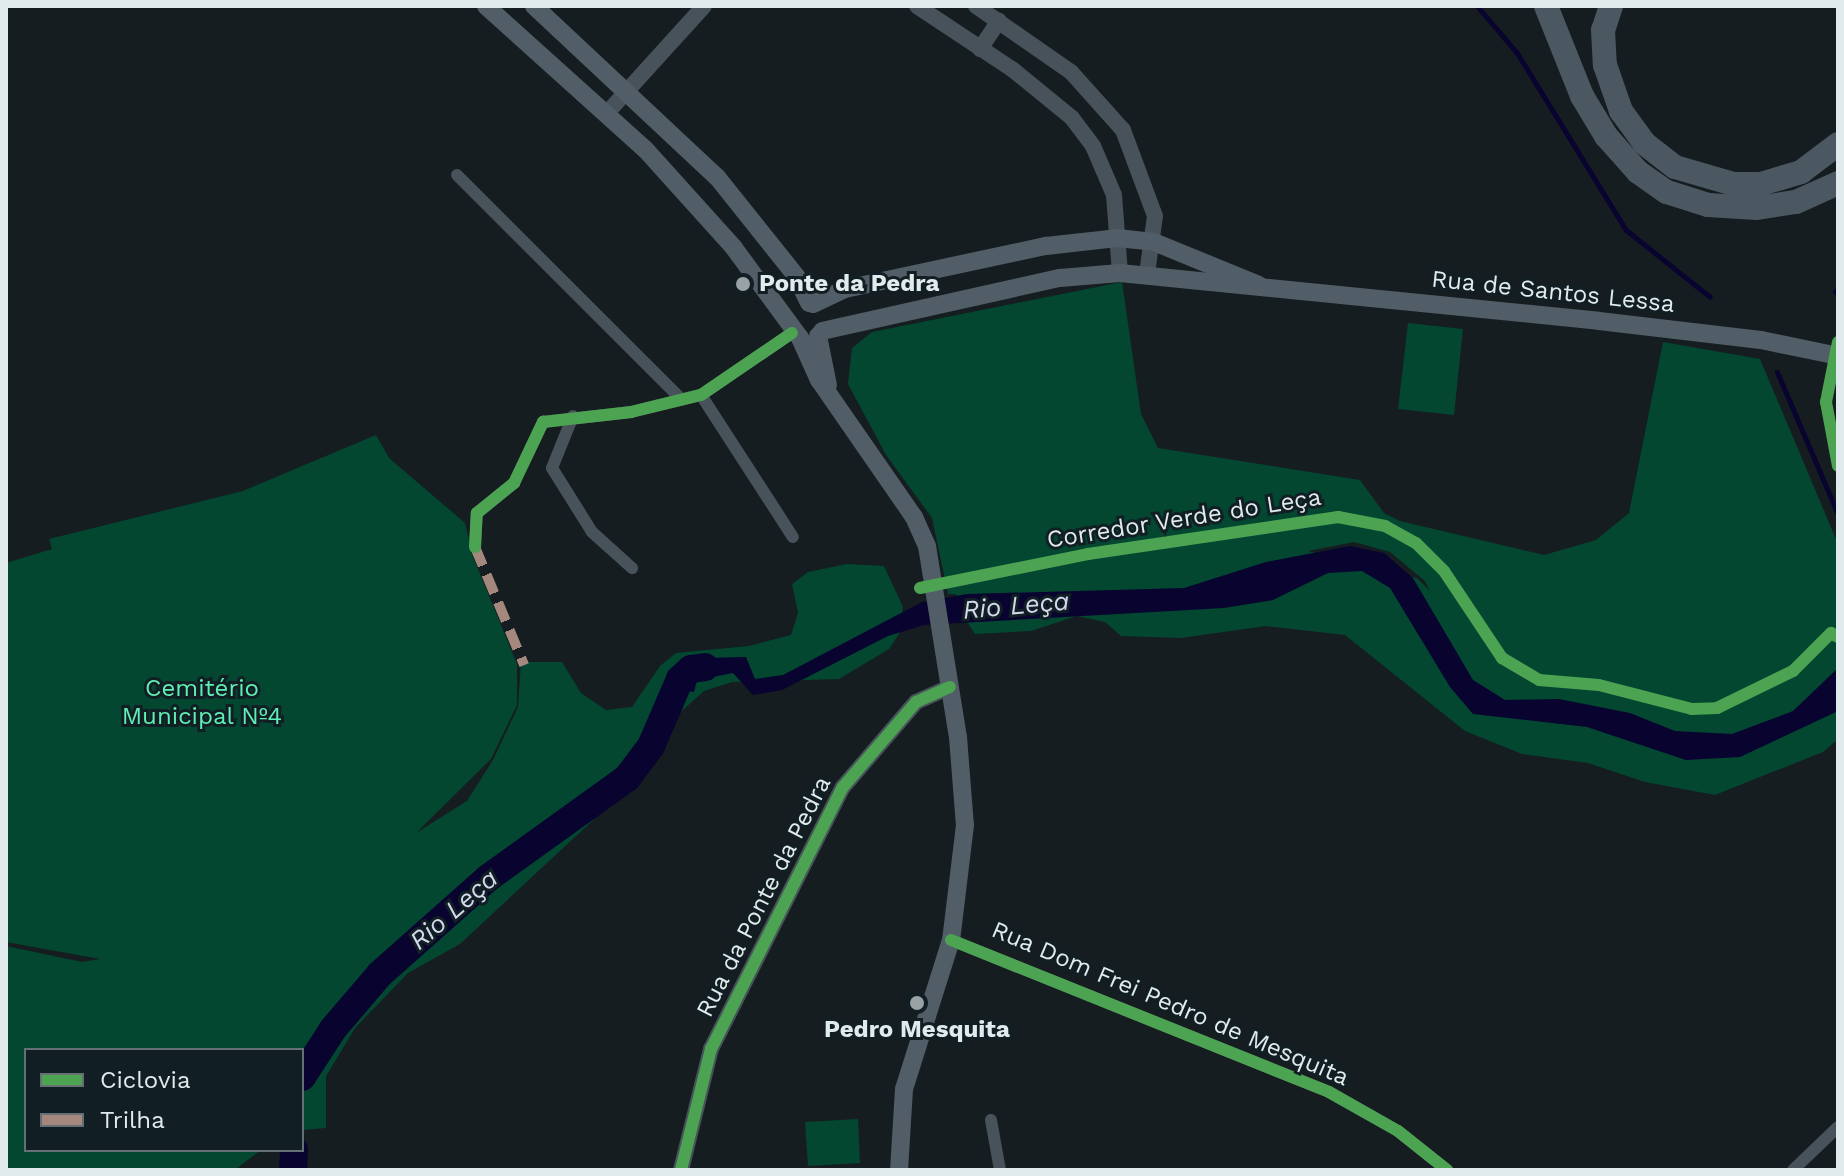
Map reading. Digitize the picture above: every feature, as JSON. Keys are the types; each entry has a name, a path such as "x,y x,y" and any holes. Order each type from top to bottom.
{"highway":[{"path":"1546,6 1582,96 1606,136 1638,172 1667,192 1708,205 1757,208 1796,202 1838,183"},
{"path":"1611,6 1603,30 1605,65 1621,111 1644,143 1675,167 1734,184 1761,184 1801,172 1838,144"}],"main road":[{"path":"486,6 607,113 697,204 804,332"},
{"path":"534,6 628,90 717,177 796,276 811,304 824,315 804,332"},
{"name":"Rua de Santos Lessa","path":"811,304 860,286 1046,246 1117,238 1154,242 1262,286"},
{"name":"Rua de Santos Lessa","path":"804,332 1060,278 1120,273 1702,333 1838,356"},
{"path":"811,304 795,308 828,387 914,517 933,573 950,687 965,825 951,940 910,1060 898,1127 899,1170"}],"street":[{"path":"607,113 704,6"},
{"path":"917,6 1048,95 1093,146 1114,195 1120,273"},
{"path":"976,6 1071,72 1123,130 1155,216 1154,242 1147,274"},
{"path":"980,49 999,21"},
{"path":"457,175 682,400"},
{"path":"475,547 477,513 514,483 543,422 573,416 631,412 701,395 804,332"},
{"path":"701,395 793,537"},
{"path":"573,416 552,468 592,532 632,568"},
{"name":"Rua da Ponte da Pedra","path":"681,1170 711,1049 843,787 916,702 950,687"},
{"name":"Rua Dom Frei Pedro de Mesquita","path":"951,940 1329,1092 1398,1131 1447,1170"},
{"path":"991,1120 1000,1170"},
{"path":"1793,1170 1838,1127"}],"green space":[{"path":"1122,282 1141,414 1158,448 1360,480 1384,513 1400,521 1544,555 1596,540 1629,513 1663,342 1760,359 1838,544 1838,739 1823,752 1715,795 1645,782 1588,763 1522,754 1465,731 1345,635 1266,626 1181,638 1121,636 1105,622 1077,616 1031,631 975,634 959,610 956,594 948,594 932,518 886,455 848,384 852,348 872,332","holes":["1354,542 1390,552 1425,581 1430,591 1417,578 1308,551"]},
{"path":"1408,323 1463,329 1454,415 1398,409"},
{"name":"Cemitério Municipal Nº4","path":"376,435 389,458 465,523 473,557 517,664 517,705 491,759 416,833 467,801 493,760 518,707 521,662 562,662 581,693 606,710 632,707 660,666 676,653 749,646 791,635 798,613 792,584 808,572 847,564 884,566 903,607 899,634 889,649 839,679 732,682 704,691 652,738 637,773 605,809 460,944 408,973 355,1028 326,1076 326,1128 304,1130 304,1048 24,1048 24,1152 258,1152 235,1170 6,1170 6,946 82,962 100,959 6,942 6,563 52,549 49,539 243,491"},
{"path":"858,1119 860,1163 808,1166 805,1122"}],"water":[{"path":"1350,546 1384,553 1413,578 1473,680 1505,700 1559,699 1630,713 1675,731 1732,734 1793,711 1838,668 1838,711 1740,757 1686,760 1587,727 1473,714 1450,687 1390,588 1362,571 1328,573 1273,600 1224,608 924,625 888,636 782,690 753,695 733,673 697,680 694,692 668,688 679,662 702,658 746,657 755,679 783,675 922,602 967,594 1184,588 1266,562"}],"waterway":[{"path":"1477,6 1517,53 1626,230 1710,297"},
{"path":"1835,292 1838,288"},
{"path":"1777,372 1838,514"},
{"name":"Rio Leça","path":"304,1074 333,1029 380,974 488,878 627,778 651,746 680,679 691,669 705,667"},
{"name":"Rio Leça","path":"293,1170 294,1152"}],"marked path":[{"path":"475,547 524,665"}],"cycle path":[{"path":"475,547 477,513 514,483 543,422 631,412 701,395 792,333"},
{"path":"1838,342 1826,402 1838,466"},
{"name":"Corredor Verde do Leça","path":"920,588 1088,554 1338,517 1385,526 1416,543 1444,571 1502,658 1539,680 1599,685 1692,709 1717,708 1793,671 1831,633 1838,637"},
{"path":"681,1170 711,1049 843,787 916,702 950,687"},
{"path":"951,940 1329,1092 1398,1131 1447,1170"}],"place":[{"name":"Ponte da Pedra","path":"743,284"},
{"name":"Pedro Mesquita","path":"917,1003"}]}
